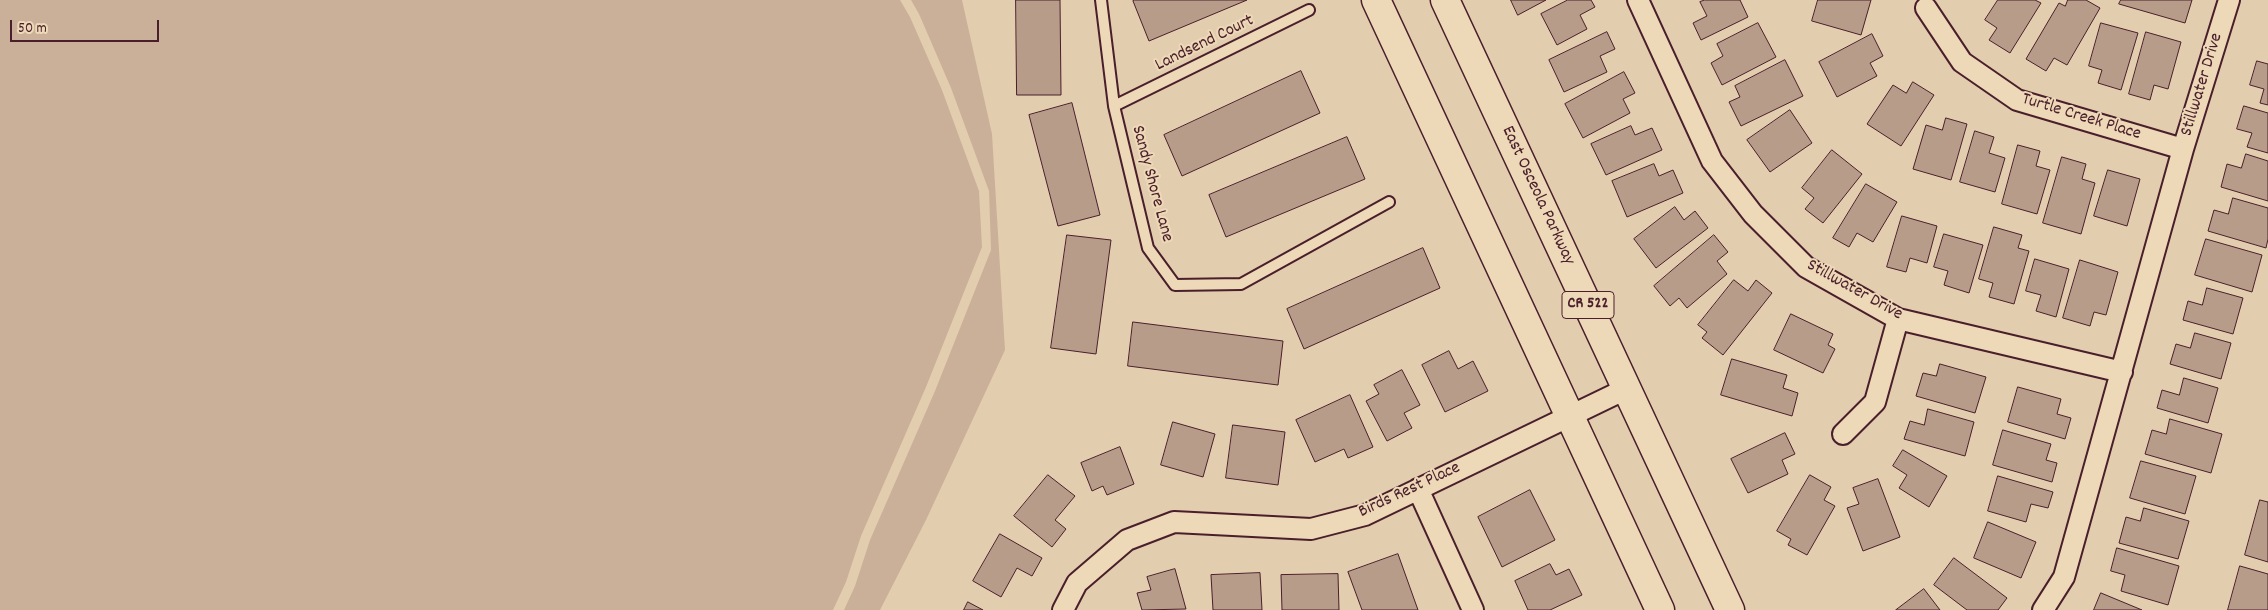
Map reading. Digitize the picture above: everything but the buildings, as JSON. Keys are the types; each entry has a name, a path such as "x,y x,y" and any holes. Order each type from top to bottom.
{"main road":[{"path":"1376,0 1660,610"},
{"name":"East Osceola Parkway","path":"1445,0 1628,388 1730,610"}],"street":[{"name":"Stillwater Drive","path":"1638,0 1712,161 1752,214 1806,267 1898,319 2122,372"},
{"name":"Stillwater Drive","path":"2043,610 2064,577 2183,149 2229,0"},
{"name":"Turtle Creek Place","path":"1926,8 1962,62 2017,100 2183,149"},
{"path":"1843,434 1875,402 1898,319"},
{"name":"Birds Rest Place","path":"1063,610 1078,584 1126,540 1174,522 1312,529 1365,515 1570,414 1628,388"},
{"path":"1418,489 1473,610"}],"lane":[{"name":"Sandy Shore Lane","path":"1101,0 1114,106 1148,248 1175,285 1241,284 1389,202"},
{"name":"Landsend Court","path":"1114,106 1309,10"}],"shaded area":[{"path":"0,0 900,0 910,17 942,90 979,191 982,247 926,387 861,536 846,582 833,610 0,610"},
{"path":"911,0 962,0 992,134 1005,350 926,520 880,610 844,610 855,586 870,540 935,391 991,250 989,191 951,88"}]}
